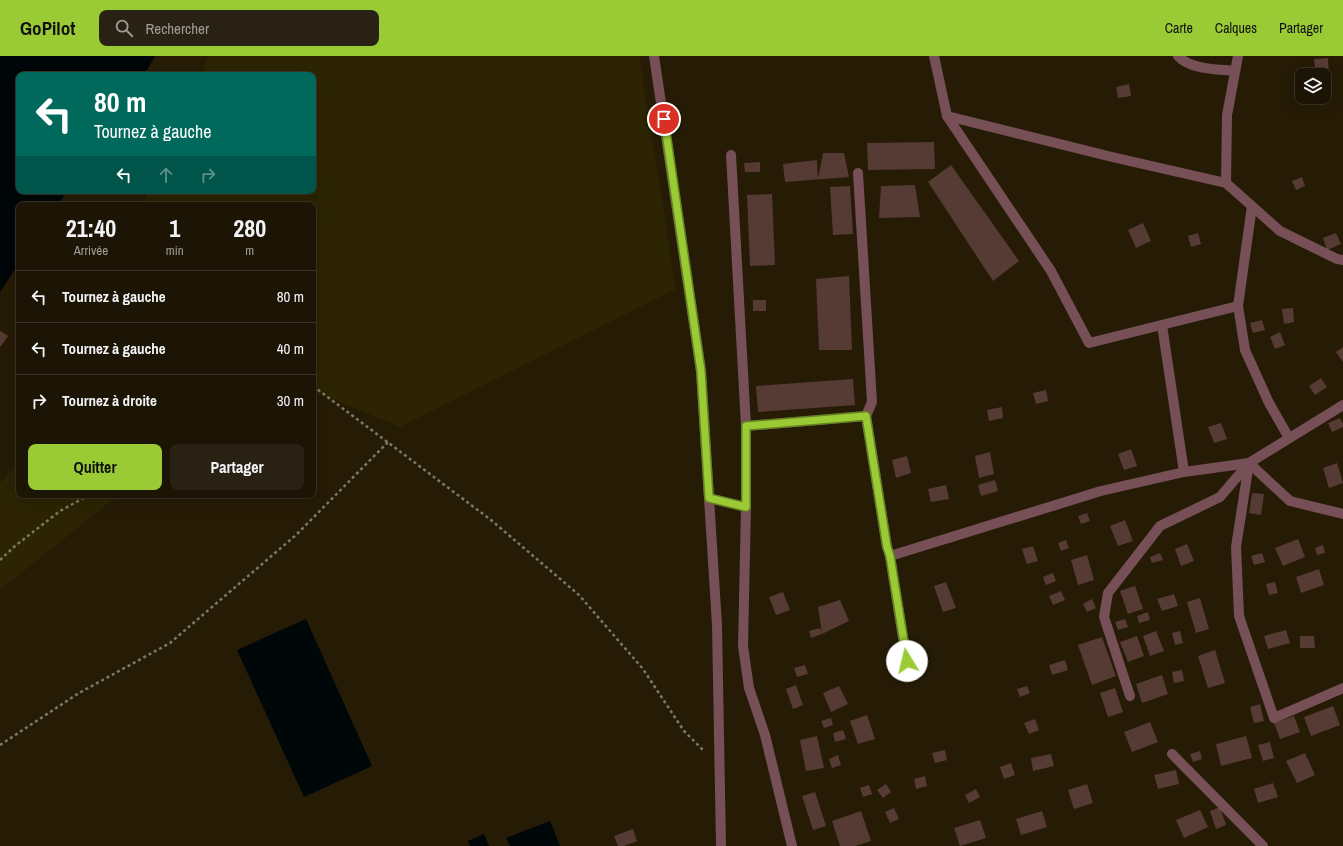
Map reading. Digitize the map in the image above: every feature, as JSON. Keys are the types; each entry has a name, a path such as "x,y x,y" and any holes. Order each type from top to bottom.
{"street":[{"path":"654,56 701,371 717,626 721,846"},
{"path":"934,56 946,116 1051,270 1090,343 1238,306"},
{"path":"1178,56 1195,66 1235,71"},
{"path":"1226,183 1227,115 1238,56"},
{"path":"946,116 1120,159 1226,183 1280,231 1337,259 1343,260"},
{"path":"731,156 746,426 743,646 749,688 765,735 792,846"},
{"path":"858,173 872,402 866,416 909,676"},
{"path":"1252,206 1238,306 1245,350 1269,403 1289,438"},
{"path":"1162,325 1184,472"},
{"path":"1130,696 1104,617 1108,593 1160,526 1220,497 1249,463 1343,405"},
{"path":"746,426 866,416"},
{"path":"890,556 1101,491 1184,472 1249,463"},
{"path":"1249,463 1290,501 1343,514"},
{"path":"1249,463 1236,547 1239,616 1274,718 1343,688"},
{"path":"709,498 746,507"},
{"path":"1172,754 1263,846"}],"path":[{"path":"316,388 491,520 579,595 642,669 684,731 720,765"},
{"path":"0,745 79,693 170,643 296,535 388,442"},
{"path":"0,560 15,546 60,512 84,498"}],"sand":[{"path":"209,56 639,56 676,289 400,427 316,392 316,202 144,202 148,194 316,194 316,72 202,72"},
{"path":"16,467 16,498 115,498 0,590 0,483"}],"shaded area":[{"path":"0,56 155,56 146,72 16,72 16,194 65,194 60,202 16,202 16,268 0,292"},
{"path":"306,619 372,766 304,797 237,650"},
{"path":"550,821 560,846 510,846 506,838"},
{"path":"484,834 489,846 470,846 468,841"}],"building":[{"path":"1328,58 1329,68 1315,68 1314,59"},
{"path":"1129,84 1131,96 1118,98 1116,87"},
{"path":"934,142 935,169 868,170 867,143"},
{"path":"823,153 844,153 849,177 785,182 783,164 817,160 818,179"},
{"path":"760,162 760,172 745,172 744,163"},
{"path":"951,165 1019,261 993,281 928,182"},
{"path":"1302,177 1305,186 1296,190 1292,181"},
{"path":"915,185 920,217 879,218 881,186"},
{"path":"850,186 853,234 833,235 830,187"},
{"path":"772,194 775,265 750,266 747,195"},
{"path":"1143,223 1151,241 1136,248 1128,230"},
{"path":"1198,233 1201,244 1191,247 1188,236"},
{"path":"1336,233 1341,244 1327,250 1323,238"},
{"path":"849,276 852,350 819,350 816,279"},
{"path":"753,300 766,300 766,311 753,311"},
{"path":"1293,308 1294,322 1284,324 1282,309"},
{"path":"1262,320 1265,330 1253,333 1250,323"},
{"path":"0,331 8,336 1,346 0,346"},
{"path":"1280,332 1285,345 1275,349 1270,337"},
{"path":"1343,347 1343,362 1336,352"},
{"path":"1321,378 1327,387 1315,395 1309,386"},
{"path":"853,379 855,405 758,412 756,386"},
{"path":"1046,390 1048,401 1036,404 1033,393"},
{"path":"1002,407 1003,418 989,421 987,410"},
{"path":"1340,418 1343,427 1332,432 1328,423"},
{"path":"1221,423 1227,439 1214,443 1208,427"},
{"path":"1131,449 1137,466 1124,470 1118,454"},
{"path":"990,452 994,474 979,478 975,456"},
{"path":"907,456 911,473 896,478 892,460"},
{"path":"1337,463 1343,483 1329,488 1323,468"},
{"path":"995,480 998,491 981,496 978,485"},
{"path":"946,485 949,499 931,502 928,489"},
{"path":"1252,493 1264,494 1261,515 1249,513"},
{"path":"1087,513 1090,521 1081,524 1078,516"},
{"path":"1125,520 1133,541 1118,546 1110,526"},
{"path":"1298,539 1305,557 1283,566 1275,548"},
{"path":"1066,540 1069,548 1061,551 1058,543"},
{"path":"1187,544 1194,561 1181,566 1175,549"},
{"path":"1323,545 1325,553 1317,555 1315,548"},
{"path":"1033,546 1038,561 1027,564 1022,549"},
{"path":"1160,553 1163,560 1152,563 1150,557"},
{"path":"1262,553 1265,562 1254,565 1251,556"},
{"path":"1087,555 1094,580 1078,585 1071,560"},
{"path":"1319,569 1324,585 1301,593 1296,577"},
{"path":"1053,573 1056,581 1046,585 1043,577"},
{"path":"946,582 956,608 943,612 934,586"},
{"path":"1275,582 1278,593 1269,595 1266,584"},
{"path":"1135,586 1143,609 1128,614 1120,591"},
{"path":"1061,591 1065,600 1053,605 1049,596"},
{"path":"783,592 790,610 776,615 769,597"},
{"path":"1174,594 1178,606 1162,611 1157,599"},
{"path":"1200,598 1209,629 1196,633 1187,602"},
{"path":"1092,599 1096,608 1087,612 1083,604"},
{"path":"840,600 849,621 822,634 818,607"},
{"path":"1148,612 1150,620 1139,623 1137,616"},
{"path":"1125,619 1128,627 1118,630 1115,622"},
{"path":"820,628 822,634 811,638 809,631"},
{"path":"1286,630 1290,643 1268,649 1264,636"},
{"path":"1156,631 1164,651 1150,656 1143,636"},
{"path":"1180,631 1183,643 1175,645 1172,633"},
{"path":"1137,636 1144,656 1128,662 1120,642"},
{"path":"1300,636 1314,636 1315,648 1300,648"},
{"path":"1102,637 1116,676 1092,685 1078,645"},
{"path":"1215,650 1225,683 1208,688 1198,656"},
{"path":"1065,660 1068,670 1052,675 1049,665"},
{"path":"805,665 808,674 797,677 794,668"},
{"path":"1182,670 1184,681 1174,683 1172,672"},
{"path":"1162,675 1168,694 1142,703 1136,684"},
{"path":"796,685 803,705 793,709 786,689"},
{"path":"839,686 848,704 831,712 823,693"},
{"path":"1027,686 1030,693 1020,697 1017,689"},
{"path":"1115,688 1123,712 1108,717 1100,693"},
{"path":"1260,704 1264,721 1254,723 1250,707"},
{"path":"1333,706 1340,725 1311,736 1304,717"},
{"path":"867,715 875,739 858,744 850,721"},
{"path":"1294,716 1300,732 1280,739 1274,723"},
{"path":"831,718 833,725 824,728 821,721"},
{"path":"1035,719 1039,730 1029,734 1024,723"},
{"path":"1150,722 1158,742 1132,752 1124,732"},
{"path":"843,730 846,739 835,742 833,733"},
{"path":"817,736 824,768 806,771 800,740"},
{"path":"1246,736 1252,758 1221,766 1216,744"},
{"path":"1270,742 1274,758 1263,761 1258,745"},
{"path":"945,750 947,760 935,763 932,753"},
{"path":"1200,751 1202,759 1193,762 1190,754"},
{"path":"1305,753 1315,775 1297,783 1286,761"},
{"path":"1051,754 1054,766 1033,771 1031,758"},
{"path":"838,755 841,765 832,768 829,759"},
{"path":"1011,763 1015,775 1004,779 1000,767"},
{"path":"1176,770 1179,784 1158,789 1154,775"},
{"path":"925,776 927,786 916,789 914,779"},
{"path":"1273,783 1278,797 1258,803 1254,789"},
{"path":"886,784 891,792 883,798 877,790"},
{"path":"1087,784 1093,803 1074,809 1068,790"},
{"path":"869,785 872,794 863,797 860,788"},
{"path":"976,789 980,797 969,803 965,795"},
{"path":"815,792 826,826 813,830 802,796"},
{"path":"1220,807 1226,825 1216,829 1210,811"},
{"path":"894,808 899,819 890,823 885,812"},
{"path":"1200,810 1208,827 1184,838 1176,820"},
{"path":"861,811 871,841 855,846 840,846 832,821"},
{"path":"1042,811 1047,827 1021,835 1016,819"},
{"path":"980,820 986,838 960,846 954,828"},
{"path":"633,829 637,841 624,846 618,846 614,836"}],"route":[{"path":"664,119 701,371 709,498 746,507 746,426 866,416 907,661"}]}
